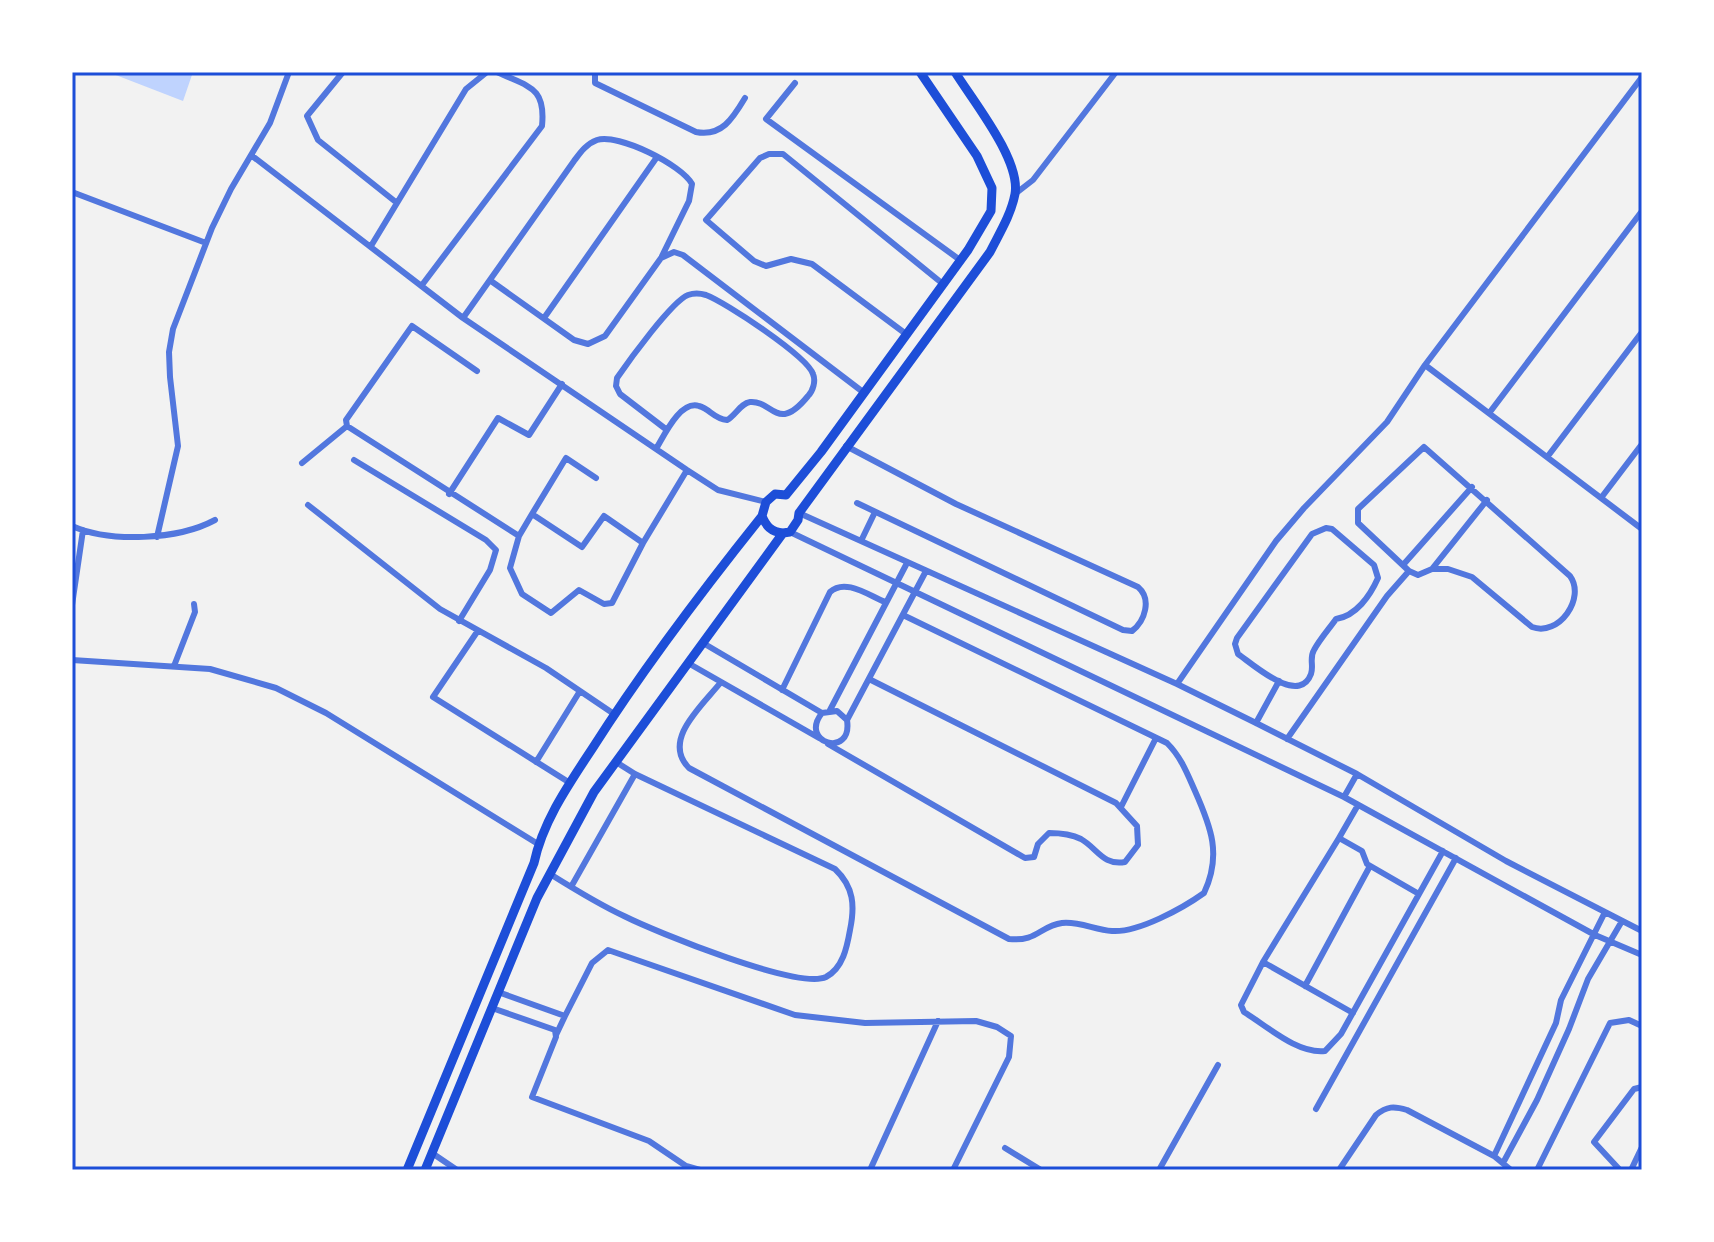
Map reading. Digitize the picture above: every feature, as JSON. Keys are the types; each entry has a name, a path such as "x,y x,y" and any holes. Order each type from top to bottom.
{"highway":[{"path":"786,495 943,284 987,219 993,197 992,188 977,156 920,72"},
{"path":"799,513 990,252 1008,215 1015,194 1012,165 955,72"},
{"path":"407,1170 534,863 538,844 570,783 614,714 693,603 762,516 766,502 775,494 794,498 798,520 594,792 550,874 425,1170"},
{"path":"762,516 766,525 775,532 786,532"}],"street":[{"path":"157,537 178,446 169,352 173,329 206,243 231,189 270,123 289,72"},
{"path":"343,72 307,116 318,140 397,203"},
{"path":"371,246 466,89 485,72"},
{"path":"422,285 542,126 541,99 535,90 497,72"},
{"path":"595,72 595,83 706,134 716,132 731,121 745,98"},
{"path":"1015,194 1033,180 1116,72"},
{"path":"1177,684 1276,541 1387,422 1425,365 1642,77"},
{"path":"795,83 766,119 960,260"},
{"path":"463,318 585,147 601,138 610,139 657,157 686,174 693,189 661,258 605,336 597,342 580,343 491,281"},
{"path":"906,334 812,264 791,259 766,266 754,261 706,220 760,158 783,154 943,284"},
{"path":"251,155 463,318 687,470 718,490 766,502"},
{"path":"544,318 657,157"},
{"path":"72,192 206,243"},
{"path":"1490,412 1642,211"},
{"path":"661,258 674,252 683,255 863,392"},
{"path":"656,449 679,414 694,405 721,420 733,417 745,403 752,402 779,415 788,412 811,393 813,373 803,360 778,341 715,299 701,293 691,293 667,314 623,370 616,386 620,394 667,430"},
{"path":"477,371 412,326 346,420 347,426 519,536"},
{"path":"1548,456 1642,332"},
{"path":"1425,365 1642,529"},
{"path":"449,494 498,418 529,435 562,384"},
{"path":"302,463 347,426"},
{"path":"1601,498 1642,444"},
{"path":"846,446 956,504 1138,587 1146,596 1146,607 1136,630 1123,630 857,503"},
{"path":"1424,447 1487,500 1570,576 1577,591 1576,599 1553,626 1540,630 1532,627 1472,577 1448,569 1432,569 1418,575 1409,571 1358,523 1358,509 1424,447"},
{"path":"596,478 566,458 519,536 510,565 515,579 522,594 551,613 579,590 604,604 611,604 687,470"},
{"path":"354,460 486,540 496,550 490,570 459,621"},
{"path":"1403,565 1472,487"},
{"path":"1432,569 1487,500"},
{"path":"308,505 459,621 546,668 614,714"},
{"path":"861,541 875,512"},
{"path":"799,513 1177,684 1256,723 1357,774 1506,861 1642,931"},
{"path":"532,514 582,547 604,516 643,543"},
{"path":"72,526 83,530 157,537 200,528 215,520"},
{"path":"1318,529 1332,529 1374,565 1378,578 1358,609 1346,618 1336,619 1312,652 1313,671 1309,679 1302,686 1293,687 1279,681 1238,654 1237,638 1312,534 1318,529"},
{"path":"72,605 83,530"},
{"path":"786,532 1344,797 1595,935 1642,955"},
{"path":"830,710 907,563"},
{"path":"847,720 926,571"},
{"path":"1287,739 1387,596 1409,571"},
{"path":"782,690 830,592 837,586 845,585 885,602"},
{"path":"174,666 195,612 194,604"},
{"path":"721,682 681,733 678,746 681,761 1009,939 1035,936 1060,923 1084,924 1114,932 1170,913 1204,893 1215,860 1210,826 1179,755 1167,743 903,615"},
{"path":"477,632 433,697 570,783"},
{"path":"703,643 822,713"},
{"path":"72,660 210,669 276,688 326,713 538,844"},
{"path":"688,663 1025,858 1034,857 1038,844 1049,833 1078,837 1108,861 1117,864 1125,862 1138,845 1137,826 1121,807 869,679"},
{"path":"1256,723 1279,681"},
{"path":"536,762 580,691"},
{"path":"819,738 817,720 822,713 837,711 847,720 849,729 845,738 828,744"},
{"path":"1121,807 1156,738"},
{"path":"550,874 615,911 660,932 792,977 812,980 825,977 842,961 853,915 853,899 843,877 835,869 635,774 616,762"},
{"path":"571,887 635,774"},
{"path":"1344,797 1357,774"},
{"path":"1358,805 1242,1001 1242,1009 1297,1045 1316,1052 1325,1051 1341,1034 1443,851"},
{"path":"1339,838 1362,851 1367,864 1419,894"},
{"path":"1316,1109 1456,858"},
{"path":"1305,986 1370,866"},
{"path":"1494,1156 1548,1039 1567,987 1605,912"},
{"path":"1503,1163 1537,1100 1584,987 1622,921"},
{"path":"700,1170 686,1166 649,1141 532,1097 556,1035 592,963 608,950 795,1015 865,1023 976,1021 997,1027 1011,1036 1009,1057 953,1170"},
{"path":"1263,962 1353,1013"},
{"path":"498,992 565,1016"},
{"path":"492,1008 555,1030 556,1035"},
{"path":"1537,1170 1610,1023 1629,1020 1642,1026"},
{"path":"870,1170 938,1021"},
{"path":"1548,1039 1561,1046"},
{"path":"1159,1170 1218,1065"},
{"path":"1620,1170 1594,1142 1634,1089 1642,1087"},
{"path":"1524,1093 1537,1100"},
{"path":"1339,1170 1376,1115 1384,1108 1396,1107 1494,1156 1511,1170"},
{"path":"1631,1170 1642,1147"},
{"path":"1005,1148 1041,1170"},
{"path":"432,1153 457,1170"}],"water":[{"path":"108,72 193,72 183,101"}]}
